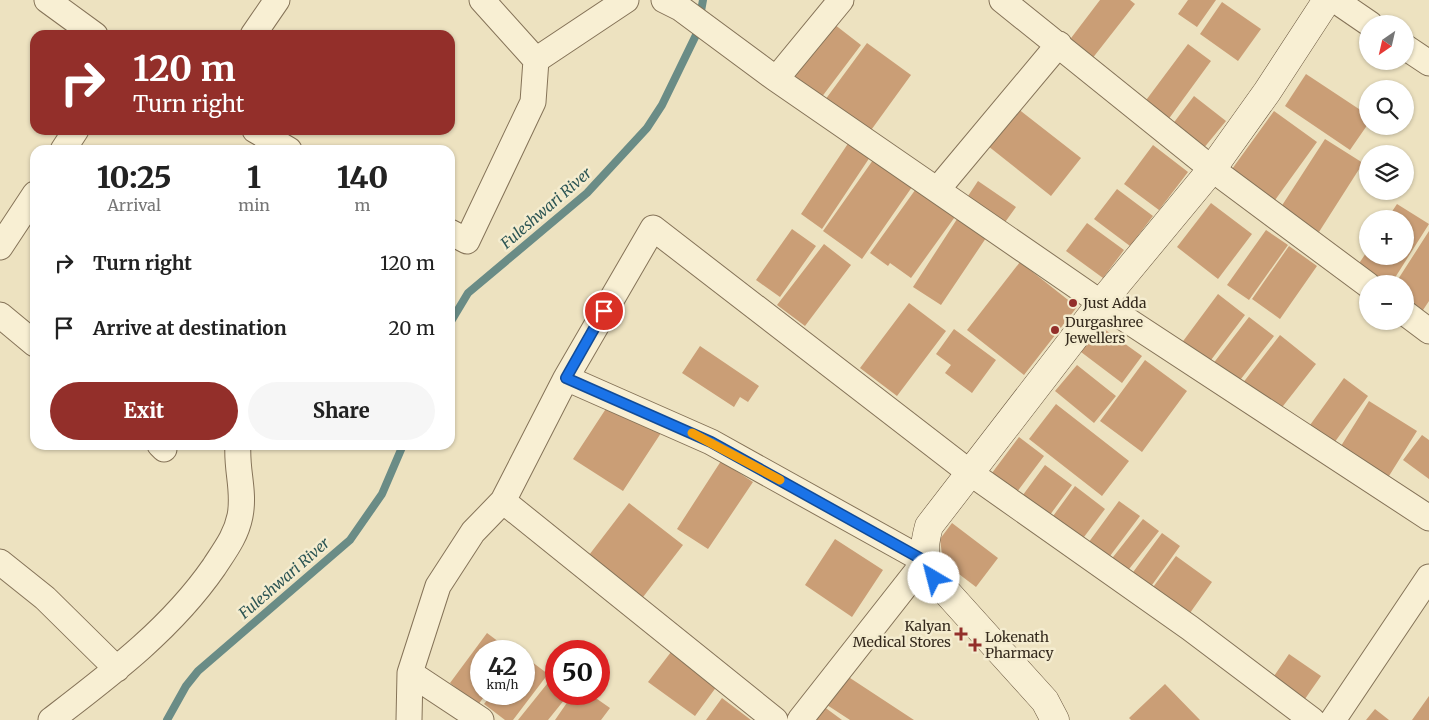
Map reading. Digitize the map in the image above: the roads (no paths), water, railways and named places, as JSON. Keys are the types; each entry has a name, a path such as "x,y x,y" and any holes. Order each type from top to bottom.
{"main road":[{"path":"1055,720 1045,701 948,595 925,561 924,542 930,526 969,472 1101,303 1212,169 1268,92 1327,0"}],"street":[{"path":"47,0 88,30"},
{"path":"257,30 277,0"},
{"path":"455,235 467,241 533,102 536,60 482,0"},
{"path":"536,60 626,0"},
{"path":"776,79 841,0"},
{"path":"1002,0 1212,169 1359,278"},
{"path":"1335,0 1359,16"},
{"path":"672,4 776,79 1101,303 1429,518"},
{"path":"937,190 1059,44"},
{"path":"1414,53 1429,63"},
{"path":"264,135 280,145"},
{"path":"0,247 30,202"},
{"path":"409,720 410,673 438,586 473,532 503,501 566,378 653,228 969,472 1190,628 1312,720"},
{"path":"0,315 30,340"},
{"path":"1414,320 1429,331"},
{"path":"566,378 711,442 925,561 800,720"},
{"path":"51,720 117,669 195,594 235,534 243,496 236,461 237,450"},
{"path":"503,501 775,720"},
{"path":"0,562 45,598 117,669"},
{"path":"1333,720 1429,578"},
{"path":"410,673 481,720"}],"waterway":[{"name":"Fuleshwari River","path":"455,315 468,293 587,193 647,128 662,105 697,33 703,0"},
{"name":"Fuleshwari River","path":"167,720 186,686 198,671 350,540 382,494 401,450"}],"place":[{"name":"Just Adda","path":"1073,303"},
{"name":"Durgashree Jewellers","path":"1055,330"},
{"name":"Kalyan Medical Stores","path":"961,634"},
{"name":"Lokenath Pharmacy","path":"975,645"}]}
